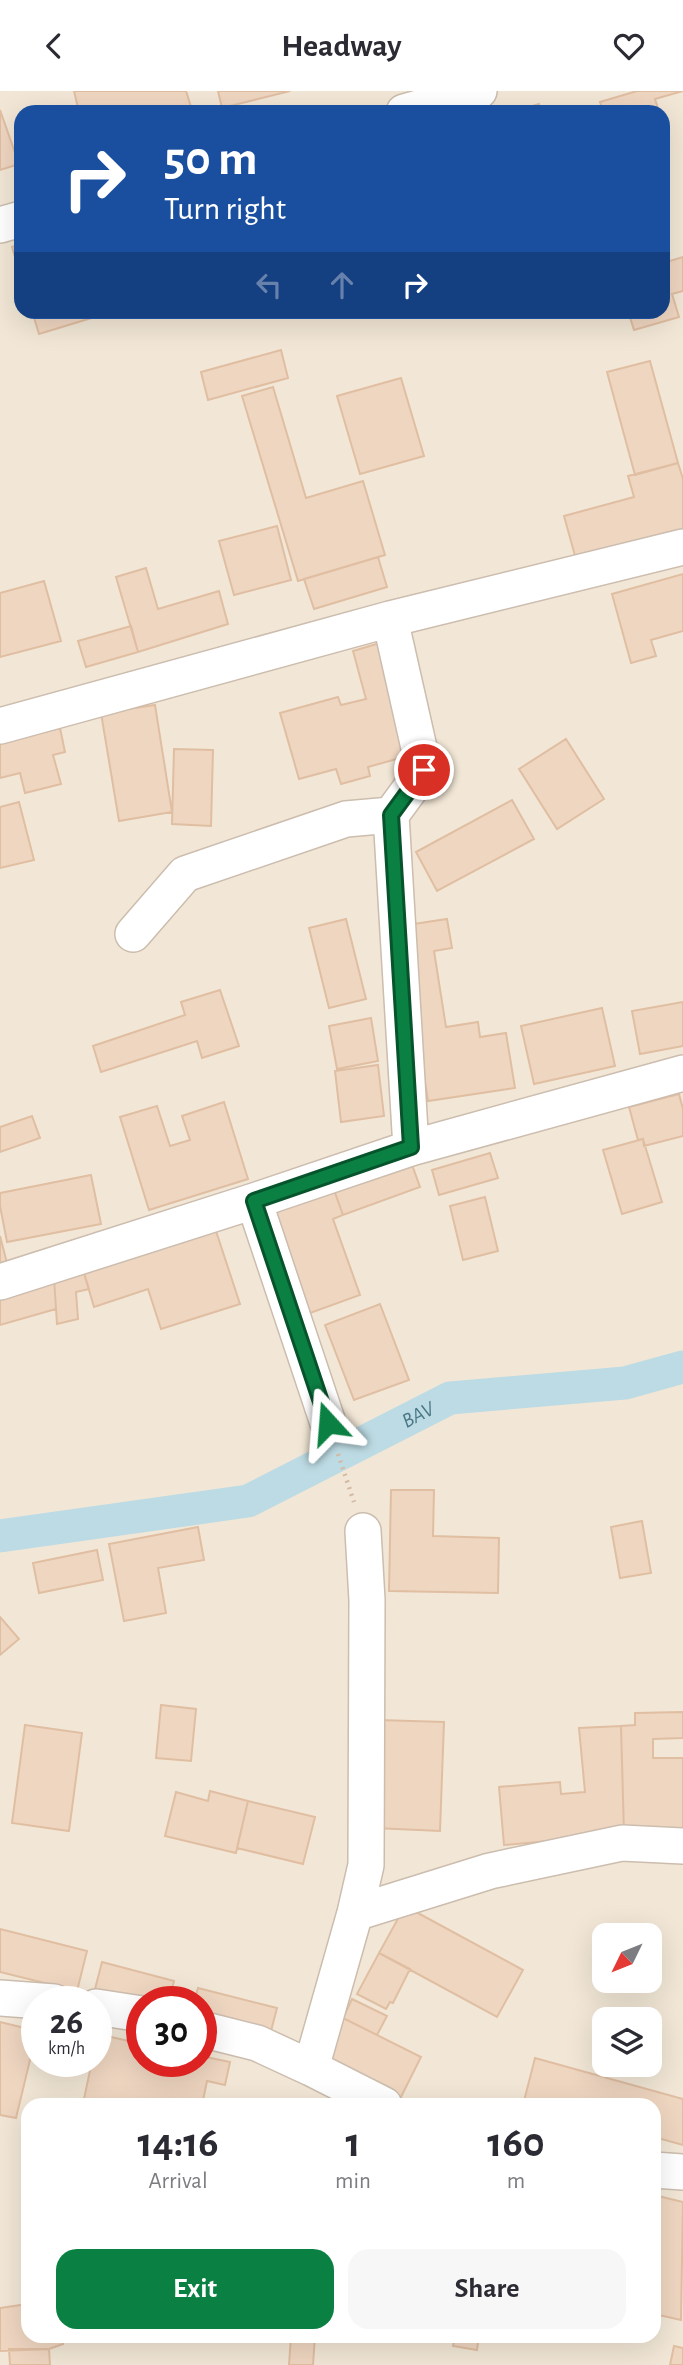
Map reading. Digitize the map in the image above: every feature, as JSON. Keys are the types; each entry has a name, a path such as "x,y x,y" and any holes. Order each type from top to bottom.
{"street":[{"path":"429,105 479,91"},
{"path":"0,726 390,619 683,547"},
{"path":"390,619 424,770 391,815 411,1147"},
{"path":"133,934 185,874 346,819 391,815"},
{"path":"0,1282 254,1201 411,1147 683,1073"},
{"path":"254,1201 328,1423"},
{"path":"311,2068 366,1865 368,1600 363,1531"},
{"path":"355,1913 490,1871 622,1843 683,1846"},
{"path":"0,1998 21,2000"},
{"path":"217,2033 257,2043 370,2098"},
{"path":"661,2170 683,2172"}],"path":[{"path":"328,1423 363,1531"}],"shaded area":[{"path":"0,91 683,91 683,2365 0,2365"}],"building":[{"path":"74,91 186,91 190,105 77,105"},
{"path":"218,91 290,91 234,105 221,105"},
{"path":"637,91 683,91 655,99 657,105 601,105 600,102"},
{"path":"0,110 14,150 14,166 0,170"},
{"path":"683,257 683,291 672,294 679,317 634,330 631,319 670,319 670,261"},
{"path":"34,319 88,319 39,334"},
{"path":"281,350 288,378 208,400 201,372"},
{"path":"650,361 678,463 635,475 607,372"},
{"path":"401,378 424,456 360,474 337,396"},
{"path":"273,387 306,498 363,481 385,555 298,581 242,396"},
{"path":"678,463 683,479 683,535 577,563 564,516 634,497 628,476"},
{"path":"277,526 291,580 234,595 219,541"},
{"path":"378,557 387,587 314,609 304,579"},
{"path":"146,568 158,609 219,591 228,624 138,652 116,577"},
{"path":"683,574 683,631 651,640 656,656 631,663 612,594"},
{"path":"44,581 61,641 0,657 0,593"},
{"path":"131,626 138,652 86,667 78,641"},
{"path":"380,643 411,755 368,767 370,776 341,784 336,769 299,779 280,713 338,697 341,705 366,699 353,651"},
{"path":"155,705 172,812 119,821 101,713"},
{"path":"60,728 65,752 53,755 61,784 25,793 20,773 0,778 0,743"},
{"path":"566,739 604,799 557,829 519,769"},
{"path":"174,749 213,750 211,826 172,824"},
{"path":"512,800 534,839 437,891 416,852"},
{"path":"19,802 34,860 0,868 0,807"},
{"path":"346,919 366,999 329,1008 309,928"},
{"path":"447,919 452,948 434,951 446,1027 478,1022 480,1037 506,1033 515,1088 428,1101 400,926"},
{"path":"220,990 239,1046 202,1058 197,1041 101,1072 93,1046 185,1015 181,1002"},
{"path":"683,1002 683,1046 640,1054 632,1011"},
{"path":"602,1008 615,1066 534,1084 521,1026"},
{"path":"371,1018 378,1061 337,1069 329,1026"},
{"path":"378,1065 384,1116 341,1122 335,1071"},
{"path":"679,1094 683,1109 683,1136 644,1146 643,1139 638,1140 629,1107"},
{"path":"224,1102 248,1179 149,1210 120,1117 157,1106 170,1146 190,1140 182,1116"},
{"path":"32,1116 40,1138 0,1152 0,1127"},
{"path":"643,1139 662,1202 622,1214 603,1150"},
{"path":"490,1153 498,1178 439,1195 432,1170"},
{"path":"411,1162 420,1187 343,1215 334,1190"},
{"path":"91,1175 101,1224 7,1242 0,1193"},
{"path":"334,1190 343,1215 333,1219 360,1295 299,1317 263,1215"},
{"path":"485,1197 498,1251 463,1260 450,1206"},
{"path":"215,1228 240,1304 161,1329 148,1289 94,1307 83,1270"},
{"path":"0,1236 7,1263 0,1264"},
{"path":"83,1270 89,1289 76,1292 78,1319 57,1324 54,1278"},
{"path":"54,1278 56,1309 0,1325 0,1294"},
{"path":"380,1304 409,1380 354,1400 325,1325"},
{"path":"391,1490 434,1490 433,1536 499,1538 498,1593 389,1591"},
{"path":"642,1521 651,1573 620,1578 611,1527"},
{"path":"198,1527 204,1560 158,1568 166,1613 124,1621 109,1544"},
{"path":"97,1550 103,1580 39,1593 33,1563"},
{"path":"0,1617 19,1639 0,1655"},
{"path":"161,1705 196,1709 191,1761 156,1758"},
{"path":"683,1712 683,1738 653,1739 653,1758 683,1758 683,1832 624,1834 621,1726 635,1725 635,1713"},
{"path":"379,1720 444,1722 440,1831 375,1828"},
{"path":"25,1725 82,1733 69,1831 12,1823"},
{"path":"621,1726 624,1834 504,1845 499,1787 560,1782 561,1794 585,1792 579,1728"},
{"path":"210,1791 248,1801 236,1853 165,1836 176,1792 208,1801"},
{"path":"248,1801 315,1817 303,1864 237,1848"},
{"path":"405,1906 523,1970 497,2017 379,1953"},
{"path":"0,1929 87,1951 78,1986 57,1986 0,1972"},
{"path":"379,1953 410,1969 393,2003 390,2002 386,2009 357,1994"},
{"path":"102,1962 174,1981 173,1986 126,1986 126,1997 112,1993 112,1986 96,1986"},
{"path":"217,1993 277,2008 270,2035 217,2021"},
{"path":"352,1999 387,2016 377,2035 343,2018"},
{"path":"343,2018 421,2057 400,2098 322,2061"},
{"path":"0,2022 21,2027 21,2077 26,2077 16,2118 0,2115"},
{"path":"112,2037 126,2040 126,2077 217,2077 217,2059 230,2062 225,2085 207,2081 203,2098 84,2098 89,2077 112,2077"},
{"path":"535,2058 592,2074 592,2077 604,2077 683,2099 683,2145 661,2139 661,2098 525,2098"},
{"path":"661,2197 683,2202 681,2320 661,2316"},
{"path":"21,2305 21,2343 63,2344 49,2349 0,2351 0,2308"},
{"path":"291,2343 315,2343 313,2365 289,2365"},
{"path":"454,2343 478,2343 477,2350 453,2346"},
{"path":"674,2346 683,2348 683,2365 670,2365"},
{"path":"9,2349 49,2349 50,2365 10,2365"}],"waterway":[{"name":"BAV","path":"0,1536 248,1501 450,1398 625,1383 683,1367"}],"route":[{"path":"328,1423 254,1201 411,1147 391,815 424,770"}]}
